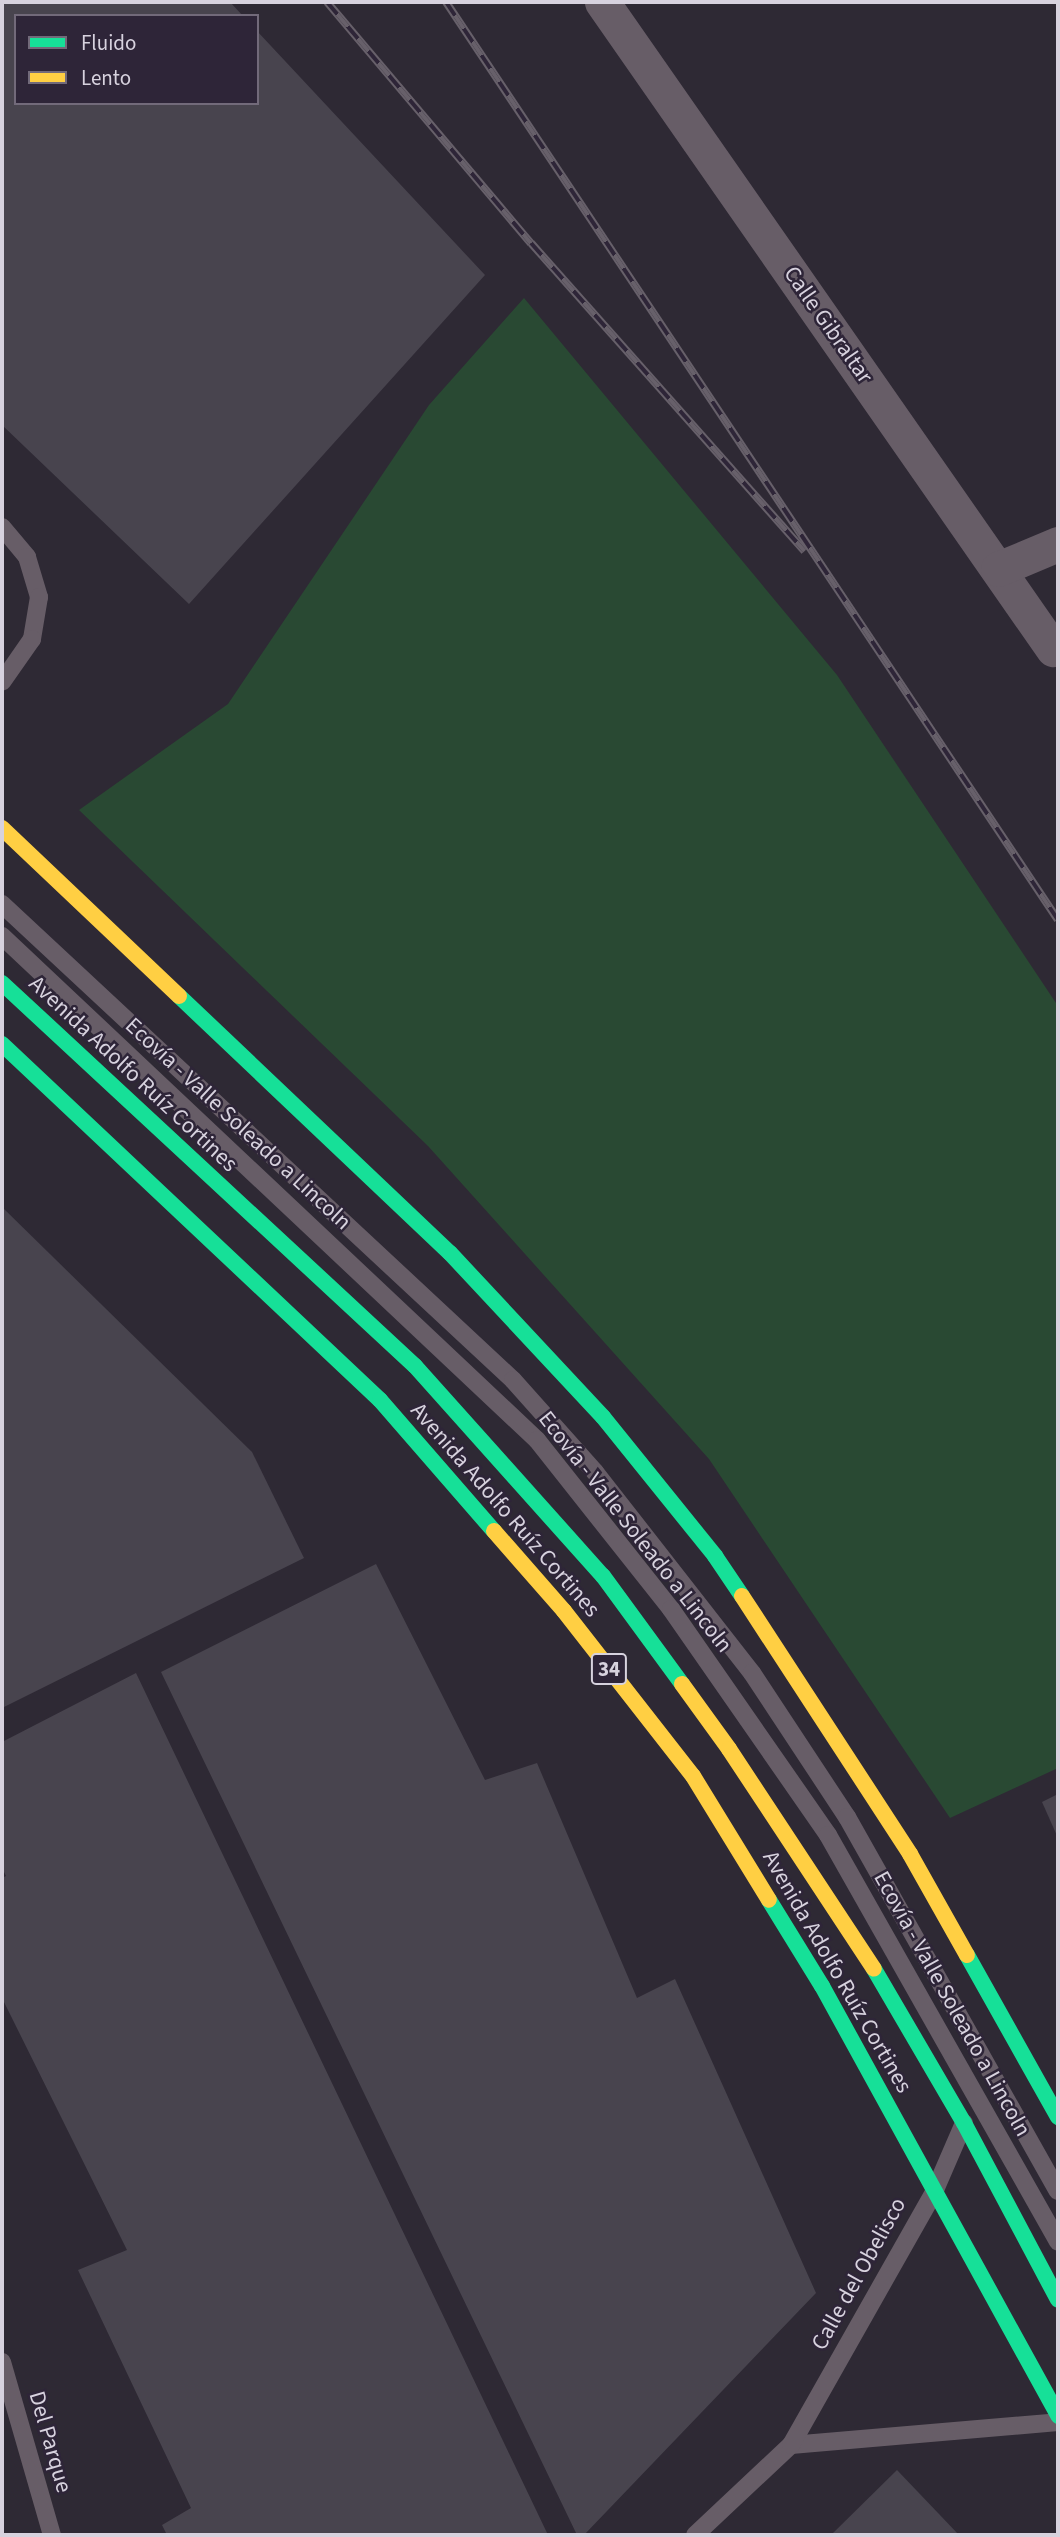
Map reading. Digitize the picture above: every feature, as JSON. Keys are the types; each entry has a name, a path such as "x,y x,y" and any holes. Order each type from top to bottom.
{"main road":[{"path":"2,828 450,1253 603,1417 715,1556 811,1698 910,1854 1058,2117"},
{"name":"Avenida Adolfo Ruíz Cortines","path":"2,983 415,1366 603,1576 729,1749 862,1948 964,2123 1058,2300"},
{"name":"Avenida Adolfo Ruíz Cortines","path":"2,1044 380,1401 564,1611 693,1776 822,1986 1058,2416"}],"street":[{"name":"Calle Gibraltar","path":"602,2 1053,649"},
{"path":"998,569 1058,544"}],"lane":[{"path":"2,527 27,557 39,597 32,639 2,682"},
{"path":"2,904 513,1380 595,1472 752,1672 846,1817 1058,2191"},
{"name":"Ecovía - Valle Soleado a Lincoln","path":"2,936 537,1440 671,1609 828,1835 1058,2242"},
{"name":"Calle del Obelisco","path":"695,2535 791,2445 935,2190 964,2123"},
{"name":"Del Parque","path":"2,2362 52,2535"},
{"path":"791,2445 1058,2421"}],"green space":[{"path":"524,298 837,675 1058,1006 1058,1768 950,1818 709,1459 428,1146 79,810 228,704 429,405"}],"building":[{"path":"2,2 230,2 241,14 14,14 14,105 259,105 259,33 485,275 189,604 2,425"},
{"path":"2,1207 252,1452 304,1558 2,1708"},
{"path":"376,1564 485,1780 537,1763 637,1998 675,1979 816,2293 584,2535 577,2535 161,1672"},
{"path":"136,1673 548,2535 167,2535 162,2525 191,2508 78,2270 127,2250 2,1998 2,1878 6,1876 2,1868 2,1742"},
{"path":"1058,1794 1058,1838 1042,1802"},
{"path":"897,2470 959,2535 831,2535"}],"railway":[{"path":"327,2 531,243 804,551"},
{"path":"446,2 1058,920"}],"traffic: fast":[{"path":"2,983 415,1366 603,1576 682,1684"},
{"path":"179,996 450,1253 603,1417 715,1556 742,1596"},
{"path":"2,1044 380,1400 494,1531"},
{"path":"769,1900 822,1986 1058,2416"},
{"path":"967,1955 1058,2117"},
{"path":"874,1969 964,2123 1058,2300"}],"traffic: slow":[{"path":"2,828 179,996"},
{"path":"494,1531 564,1611 693,1776 769,1900"},
{"path":"742,1596 910,1854 967,1955"},
{"path":"682,1684 729,1749 874,1969"}]}
